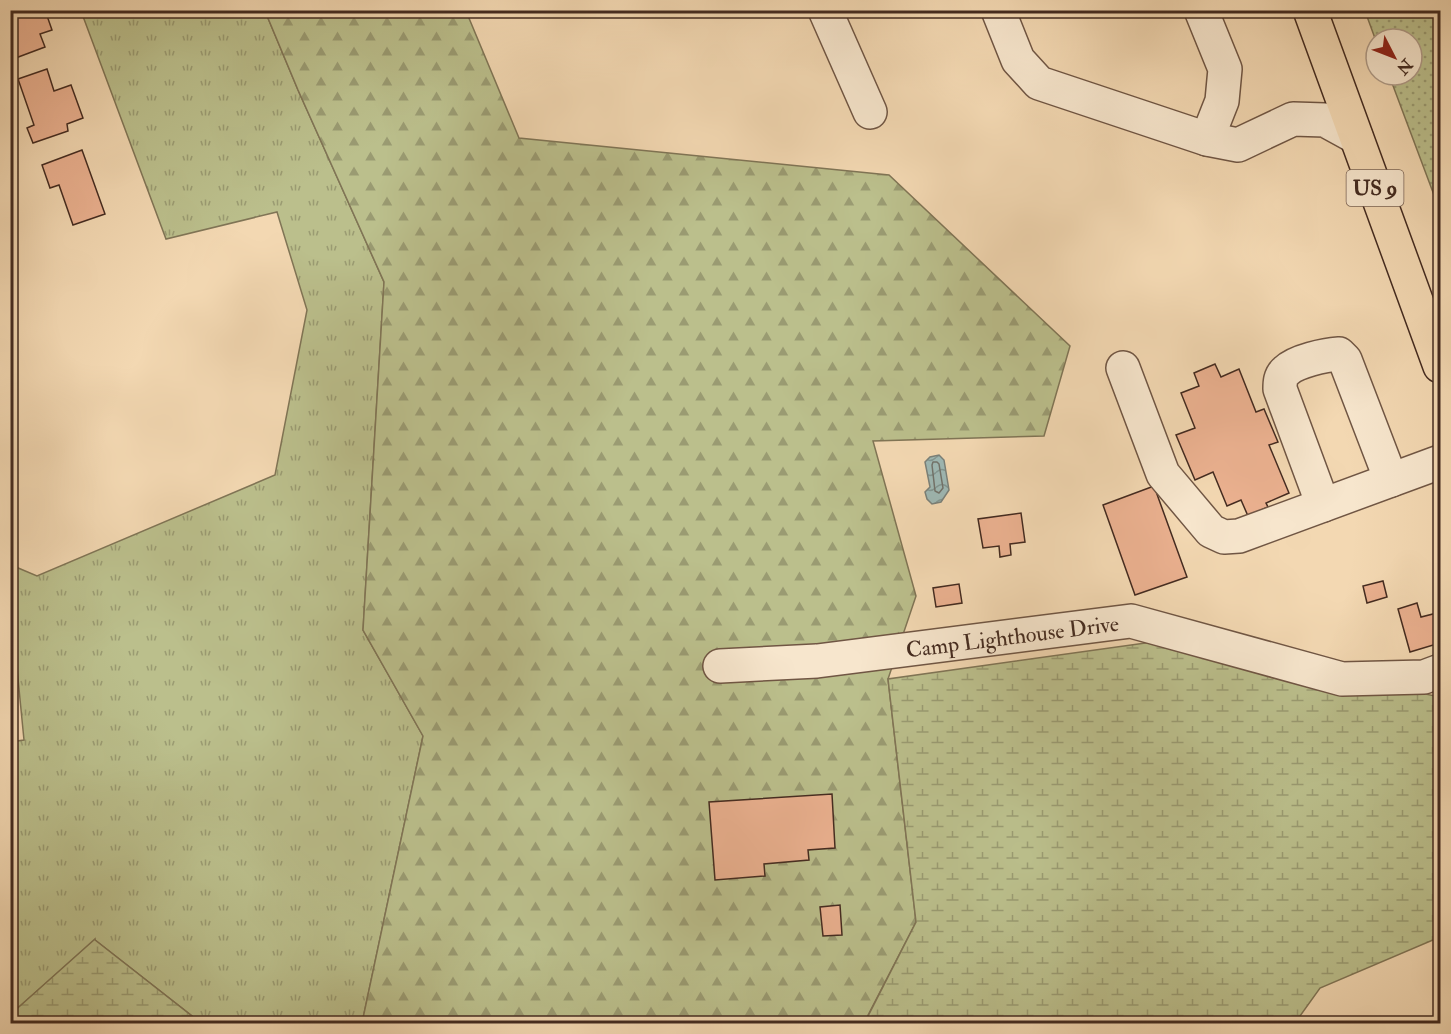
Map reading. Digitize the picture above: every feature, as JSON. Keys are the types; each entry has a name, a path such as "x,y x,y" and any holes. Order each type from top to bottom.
{"highway":[{"name":"US 9","path":"1310,10 1356,137 1433,322 1440,366"}],"street":[{"path":"825,10 870,112"},
{"path":"998,10 1018,60 1039,83 1207,139 1238,145 1293,119 1325,120 1356,137"},
{"path":"1201,10 1225,69 1222,101 1207,139"},
{"path":"1323,505 1280,389 1281,378 1286,370 1295,365 1326,355 1338,354 1345,360 1391,480"},
{"path":"1123,368 1163,474 1211,531 1224,537 1239,536 1440,462"},
{"name":"Camp Lighthouse Drive","path":"720,666 817,661 1131,621 1342,679 1424,677 1440,671"}],"green space":[{"path":"81,11 265,11 384,282 363,630 423,736 362,1023 201,1023 95,940 11,1014 10,742 24,740 11,607 11,565 37,576 275,475 307,310 277,212 166,239"},
{"path":"265,11 466,11 519,138 889,175 1070,346 1044,436 873,441 916,596 888,679 916,922 864,1023 362,1023 423,736 363,630 384,282"},
{"path":"1365,11 1440,11 1440,211 1394,87 1424,87 1424,27 1371,27"},
{"path":"1167,640 1440,697 1440,937 1320,988 1295,1023 864,1024 916,922 888,679"},
{"path":"95,939 201,1023 11,1023 11,1014"}],"water":[{"path":"939,455 944,460 949,490 941,502 932,504 925,492 930,487 925,462 930,457"}],"building":[{"path":"10,10 45,10 52,30 40,34 45,47 13,59 10,53"},
{"path":"47,69 54,91 71,85 83,118 67,124 68,131 33,143 27,128 34,125 18,79"},
{"path":"82,150 105,214 73,225 59,185 50,188 42,165"},
{"path":"1215,364 1221,377 1239,369 1256,412 1264,409 1278,442 1269,445 1289,493 1266,503 1268,507 1248,516 1241,500 1227,506 1213,472 1195,480 1176,435 1195,428 1181,393 1199,386 1194,373"},
{"path":"1154,486 1187,577 1135,595 1103,505"},
{"path":"1021,513 1025,542 1010,544 1011,555 1000,557 999,546 983,548 978,519"},
{"path":"1383,581 1387,597 1367,603 1363,586"},
{"path":"959,584 962,603 936,607 933,588"},
{"path":"1417,603 1421,617 1437,613 1440,643 1410,652 1398,609"},
{"path":"832,794 835,848 808,850 809,860 764,864 765,876 715,880 709,802"},
{"path":"840,905 842,935 823,936 820,907"}]}
